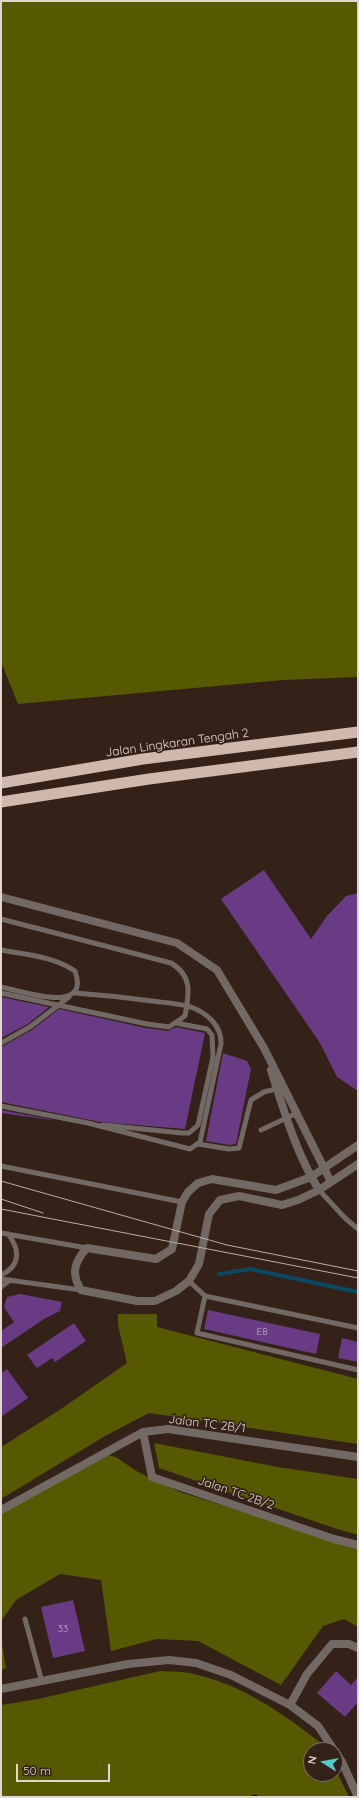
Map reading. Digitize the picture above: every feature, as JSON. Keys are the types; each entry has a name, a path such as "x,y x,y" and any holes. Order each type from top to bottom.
{"highway":[{"name":"Jalan Lingkaran Tengah 2","path":"1,783 128,762 358,732"},
{"path":"1,802 223,768 358,752"}],"street":[{"path":"1,897 177,943 217,970 264,1048 280,1088 286,1119 311,1177 319,1190"},
{"path":"280,1088 297,1113 331,1182"},
{"path":"358,1145 311,1177 276,1190 212,1179 198,1183 188,1192 182,1202 172,1249 166,1255 156,1259 87,1248 78,1257 75,1270 75,1281 81,1290 137,1301 155,1301 176,1291 189,1281 199,1264 210,1214 220,1200 239,1196 282,1205 298,1200 319,1190 358,1164"},
{"name":"Jalan TC 2B/1","path":"1,1510 143,1432 168,1429 358,1457"},
{"name":"Jalan TC 2B/2","path":"143,1432 152,1477 334,1539 358,1545"},
{"path":"290,1705 307,1674 332,1644 349,1644 358,1648"},
{"path":"1,1689 128,1664 169,1660 196,1663 232,1675 290,1705 318,1726 329,1742"},
{"path":"343,1764 358,1797"}],"lane":[{"path":"1,919 171,962 180,968 189,988 185,1016 169,1027 147,1024 1,993"},
{"path":"1,950 50,959 65,965 75,971 78,985 75,993 70,997 30,1027 1,1043"},
{"path":"1,986 58,998 70,997"},
{"path":"1,1106 88,1123 190,1149 198,1144 202,1139 221,1044 221,1032 218,1027 201,1013 190,1007 123,996 75,993"},
{"path":"88,1123 175,1133 189,1133 194,1130 198,1124 213,1057 213,1040 212,1035 206,1029 176,1023"},
{"path":"198,1144 229,1149 239,1148 252,1098 280,1088"},
{"path":"261,1130 297,1113"},
{"path":"1,1166 182,1202"},
{"path":"319,1190 345,1218 358,1229"},
{"path":"1,1233 87,1248"},
{"path":"1,1275 9,1272 14,1266 17,1252 15,1244 8,1234"},
{"path":"1,1279 81,1290"},
{"path":"1,1287 10,1280"},
{"path":"189,1281 205,1296 358,1328"},
{"path":"205,1296 197,1333 358,1370"},
{"path":"25,1619 42,1682"}],"shaded area":[{"path":"1,1 358,1 358,677 283,680 18,704 1,662"},
{"path":"118,1314 157,1314 157,1327 358,1379 358,1444 149,1413 105,1436 1,1499 1,1447 61,1409 127,1363 118,1325"},
{"path":"154,1443 278,1467 358,1479 358,1535 159,1468"},
{"path":"100,1453 116,1457 138,1472 180,1492 358,1548 358,1627 344,1619 323,1626 281,1685 198,1641 157,1639 111,1651 101,1580 60,1574 16,1600 1,1621 1,1513"},
{"path":"1,1638 6,1668 1,1670"},
{"path":"160,1671 186,1672 212,1679 229,1685 261,1701 292,1721 320,1742 303,1742 303,1782 342,1782 349,1797 260,1797 255,1794 248,1797 1,1797 1,1705 38,1699"}],"building":[{"path":"264,870 311,939 327,916 346,896 358,893 358,1091 337,1077 320,1043 221,899"},
{"path":"1,997 49,1007 28,1024 1,1038"},
{"path":"59,1009 146,1028 168,1031 176,1027 205,1033 185,1129 100,1122 1,1102 1,1047 32,1030"},
{"path":"223,1053 247,1061 251,1069 236,1144 229,1145 206,1141"},
{"path":"1,1110 59,1121 1,1113"},
{"path":"20,1294 62,1302 60,1311 44,1319 1,1348 1,1331 14,1322 4,1307 7,1297"},
{"name":"E8","path":"208,1310 320,1334 316,1354 204,1329"},
{"path":"74,1323 86,1341 55,1362 52,1358 37,1368 27,1355"},
{"path":"342,1338 358,1342 358,1362 338,1358"},
{"path":"7,1369 28,1398 1,1417 1,1373"},
{"path":"73,1600 85,1651 53,1658 41,1607"},
{"path":"336,1671 351,1685 358,1677 358,1702 345,1717 317,1693"}],"waterway":[{"path":"219,1274 250,1269 358,1292"}],"tram line":[{"path":"1,1181 227,1245 358,1271"},
{"path":"1,1199 43,1213"},
{"path":"1,1209 358,1278"}]}
